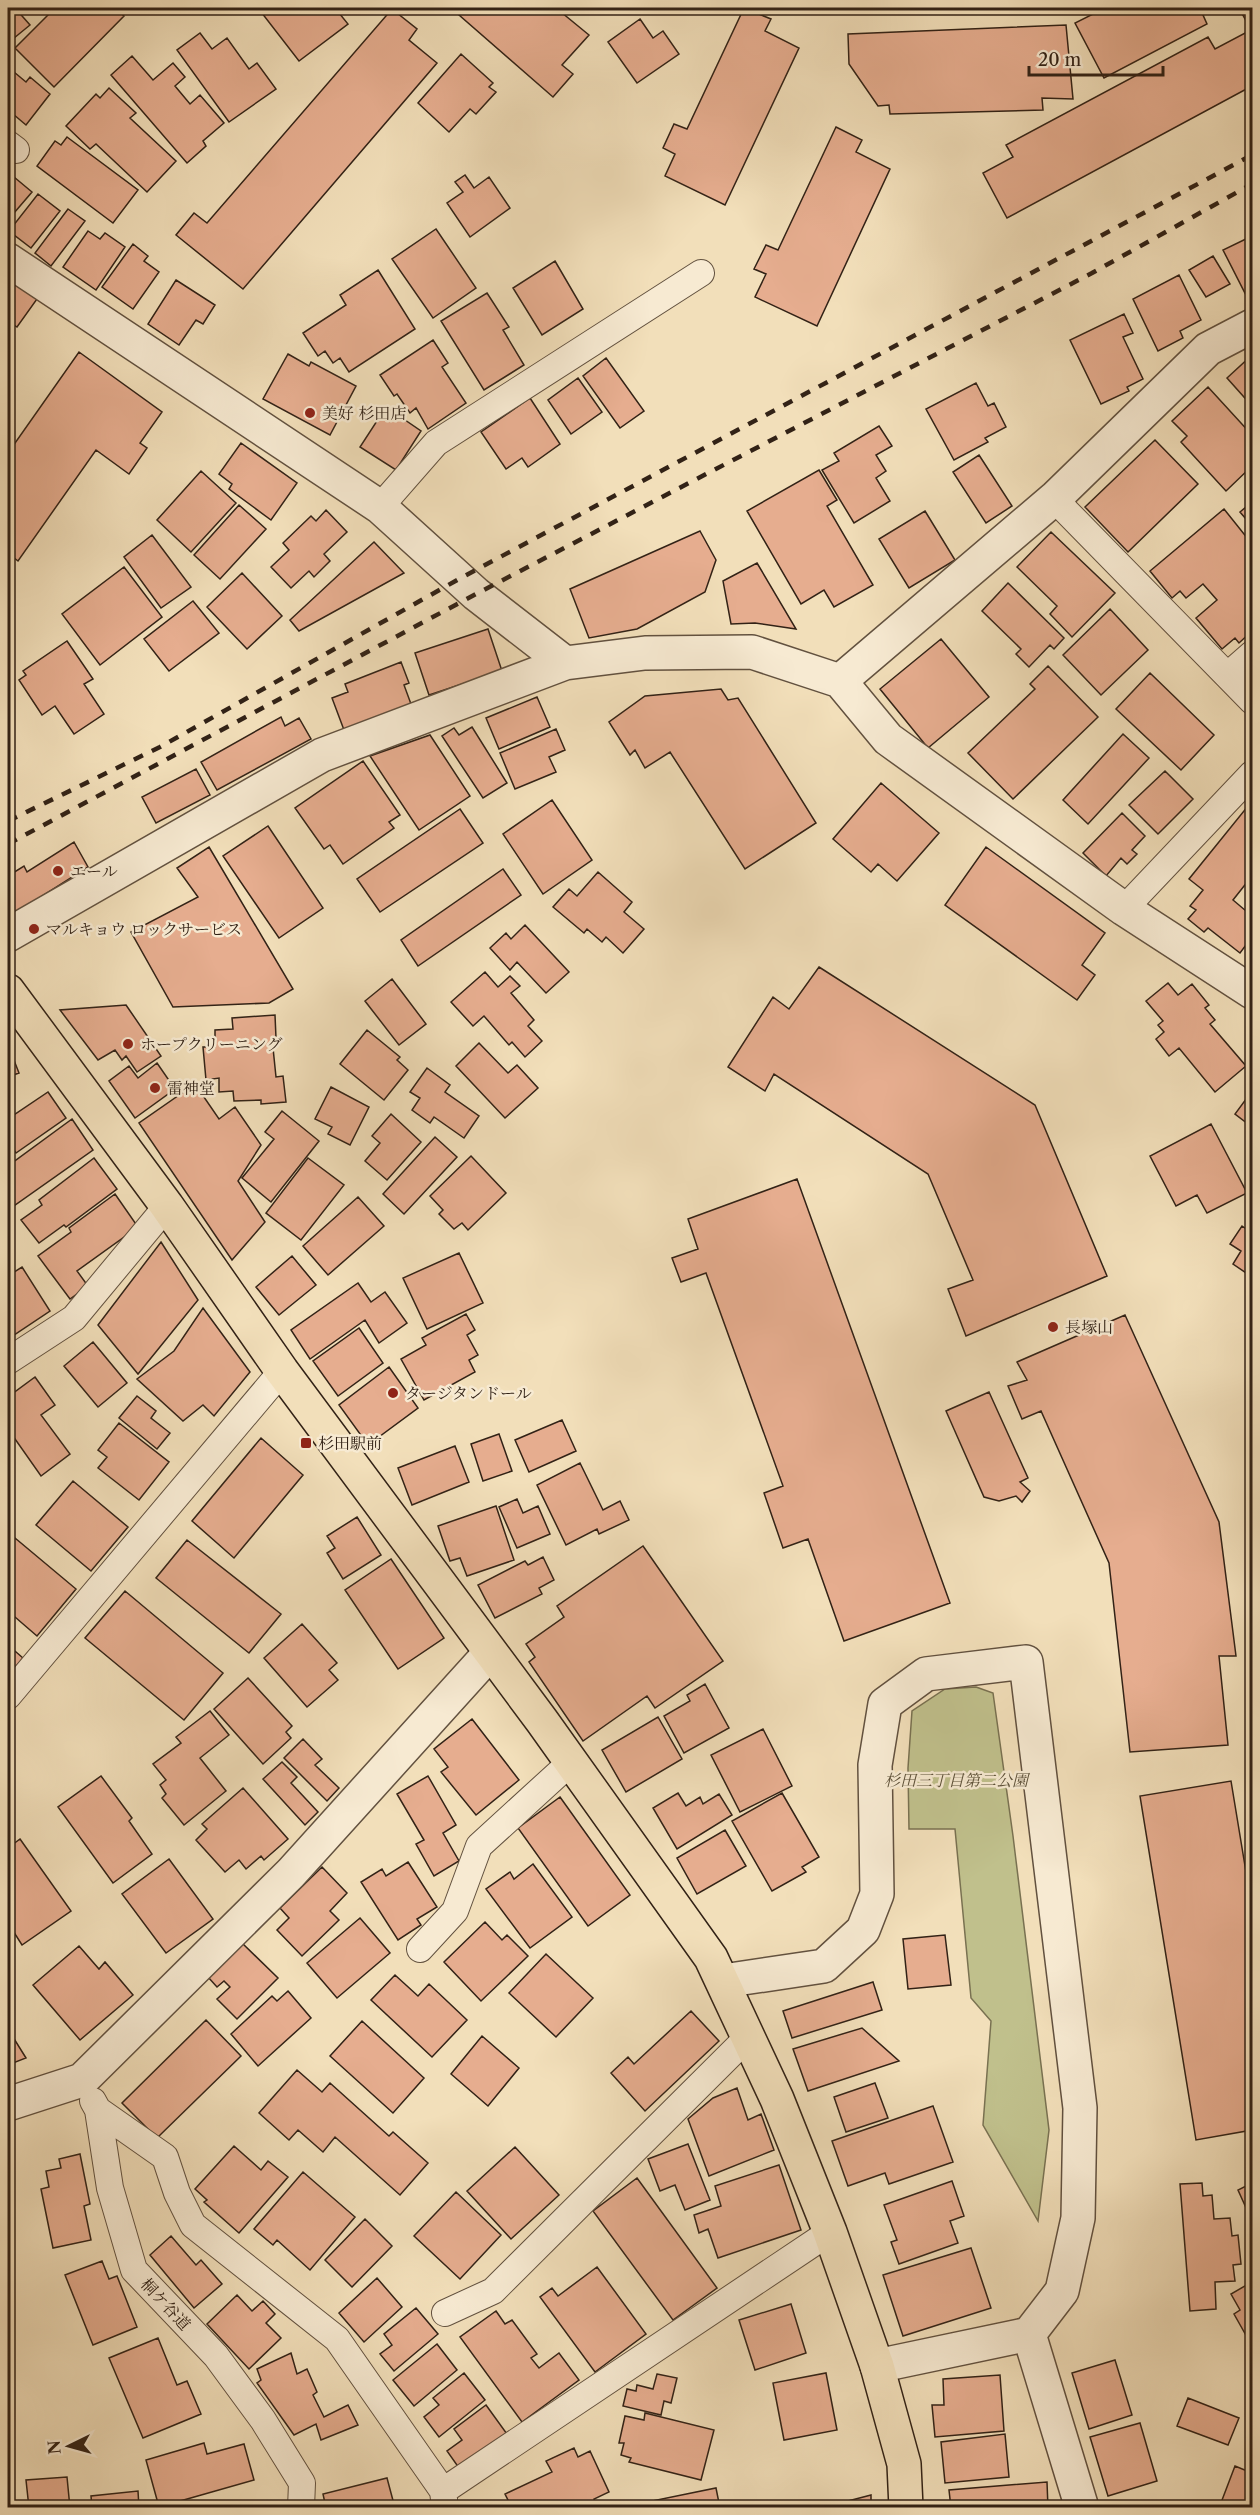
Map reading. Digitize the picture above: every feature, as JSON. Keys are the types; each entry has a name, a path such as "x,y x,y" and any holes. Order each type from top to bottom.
{"main road":[{"path":"8,991 167,1206 282,1371 571,1762 711,1958 777,2099 830,2232 877,2366 904,2464 906,2508"}],"street":[{"path":"8,260 380,507 476,594 565,663"},
{"path":"840,681 1056,496 1208,349 1252,326"},
{"path":"8,934 322,755 565,663 645,653 752,652 840,681 888,739 1124,909 1252,992"},
{"path":"8,2103 82,2080 291,1873 490,1653"},
{"path":"723,1981 783,1974 824,1966 863,1930 877,1894 875,1765 885,1704 926,1674 1026,1662 1080,2108 1078,2218 1062,2291 1029,2334 877,2366"},
{"path":"1029,2334 1082,2508"}],"lane":[{"path":"380,507 436,442 701,273"},
{"path":"1056,496 1066,512 1252,701"},
{"path":"1228,675 1252,654"},
{"path":"1124,909 1252,774"},
{"path":"8,1361 74,1318 167,1206"},
{"path":"8,1696 282,1371"},
{"path":"420,1949 455,1911 479,1846 571,1762"},
{"path":"445,2313 493,2291 749,2036"},
{"name":"桐ケ谷道","path":"82,2080 98,2110 110,2188 134,2270 216,2356 264,2420 302,2483 301,2508"},
{"path":"98,2110 165,2157 177,2193 193,2225 337,2339 444,2499 830,2232"}],"green space":[{"name":"杉田三丁目第二公園","path":"976,1687 993,1693 1049,2130 1038,2221 983,2125 991,2021 971,1998 955,1829 909,1829 908,1768 912,1711 945,1689"}],"building":[{"path":"8,8 15,8 30,25 8,43"},
{"path":"55,8 115,8 124,16 54,87 15,48"},
{"path":"258,8 335,8 348,24 299,61"},
{"path":"451,8 556,8 589,35 562,65 573,74 553,97"},
{"path":"744,8 771,19 765,31 799,48 725,205 665,176 675,154 663,148 674,124 687,129"},
{"path":"1105,8 1207,8 1209,12 1203,15 1207,24 1104,78 1075,23"},
{"path":"1239,8 1252,8 1252,86 1007,218 983,173 1013,157 1006,145 1208,37 1215,49 1251,30"},
{"path":"392,9 417,29 409,40 437,63 243,289 176,235 194,213 207,223"},
{"path":"640,19 653,38 663,31 679,54 637,83 608,42"},
{"path":"1066,25 1073,99 1042,98 1043,110 890,114 889,105 878,106 849,64 848,34"},
{"path":"200,33 212,49 227,38 249,69 257,63 276,89 229,122 177,50"},
{"path":"461,54 493,83 489,87 496,92 476,114 470,109 449,132 418,103"},
{"path":"132,56 153,80 173,63 185,77 175,86 190,104 200,95 224,123 203,141 206,146 187,163 111,75"},
{"path":"14,72 26,82 30,77 50,94 26,125 13,114 8,120 8,81"},
{"path":"109,88 136,113 130,118 176,161 147,192 96,144 90,149 66,126 96,94 100,98"},
{"path":"836,127 862,140 856,152 890,169 817,326 755,297 766,274 754,269 766,245 778,250"},
{"path":"67,137 138,190 113,223 37,166 55,141 61,145"},
{"path":"8,172 32,192 8,220"},
{"path":"465,175 474,188 489,177 510,208 470,237 447,203 463,192 455,182"},
{"path":"38,194 60,211 31,248 9,231"},
{"path":"68,209 85,221 51,266 35,253"},
{"path":"436,229 476,288 433,318 392,259"},
{"path":"88,231 100,239 105,233 125,247 96,290 63,267"},
{"path":"1252,236 1252,296 1248,299 1223,250"},
{"path":"133,244 148,256 144,261 159,272 133,309 102,287"},
{"path":"1213,256 1230,284 1206,297 1189,270"},
{"path":"555,261 583,309 542,335 513,288"},
{"path":"378,270 415,329 349,372 340,358 333,363 325,351 318,356 303,333 346,305 340,295"},
{"path":"1179,275 1201,320 1180,331 1183,338 1158,351 1133,299"},
{"path":"8,279 37,299 17,327 8,321"},
{"path":"176,280 215,305 203,324 196,320 179,345 148,324"},
{"path":"487,293 509,327 503,330 524,365 484,390 441,321"},
{"path":"1124,314 1133,333 1123,337 1143,379 1127,387 1129,391 1101,404 1070,340"},
{"path":"433,340 448,363 442,367 466,403 428,429 416,408 410,413 397,394 394,396 380,375"},
{"path":"79,352 162,412 140,443 147,448 129,474 96,450 18,561 8,553 8,453"},
{"path":"288,354 309,366 311,362 356,386 330,435 263,399"},
{"path":"1252,355 1252,406 1227,378"},
{"path":"606,358 644,411 620,428 583,376"},
{"path":"578,378 602,412 571,434 548,400"},
{"path":"976,383 988,406 994,403 1006,427 985,438 988,442 954,460 926,409"},
{"path":"1208,387 1252,435 1252,466 1226,491 1181,442 1187,436 1172,421"},
{"path":"530,398 560,444 528,467 522,458 506,469 481,432"},
{"path":"386,407 421,431 396,470 360,447"},
{"path":"879,426 892,446 876,455 886,471 876,478 890,501 854,523 822,470 839,461 834,453"},
{"path":"1155,440 1198,484 1128,552 1085,507"},
{"path":"241,443 297,483 271,520 229,489 232,484 219,474"},
{"path":"979,455 1012,506 986,523 953,472"},
{"path":"819,470 837,500 827,506 873,585 834,607 824,590 801,604 747,511"},
{"path":"201,471 236,503 191,552 157,520"},
{"path":"1252,502 1252,526 1240,512"},
{"path":"239,505 266,529 220,579 194,555"},
{"path":"1224,509 1252,544 1252,631 1239,643 1235,638 1222,649 1196,618 1217,600 1203,584 1186,598 1180,591 1172,598 1150,571"},
{"path":"326,510 347,532 324,554 330,561 314,577 309,571 291,588 271,567 289,550 283,543 311,516 316,521"},
{"path":"925,511 955,560 909,588 879,539"},
{"path":"700,531 716,560 705,592 637,629 589,638 570,589"},
{"path":"1051,532 1115,593 1072,637 1050,614 1057,606 1017,567"},
{"path":"152,535 191,587 161,608 124,557"},
{"path":"374,542 404,573 299,631 290,620"},
{"path":"757,563 796,629 755,623 731,624 723,581"},
{"path":"124,567 162,617 100,665 62,614"},
{"path":"242,573 282,616 247,649 207,607"},
{"path":"1008,583 1064,638 1054,649 1050,645 1029,667 1016,654 1021,649 982,611"},
{"path":"193,601 219,633 169,671 144,639"},
{"path":"1110,609 1148,650 1101,695 1063,655"},
{"path":"488,629 502,671 429,695 415,653"},
{"path":"941,639 989,697 928,748 880,689"},
{"path":"67,641 93,679 84,684 104,714 74,734 55,706 42,715 19,680 26,675 23,671"},
{"path":"401,662 409,683 404,685 411,704 344,730 332,698 348,692 345,684"},
{"path":"1048,666 1098,717 1013,799 968,753 1035,689 1030,684"},
{"path":"1150,673 1214,735 1181,770 1116,709"},
{"path":"721,689 728,700 738,698 816,823 745,869 670,752 645,768 635,750 630,755 609,722 645,696"},
{"path":"537,697 550,727 499,749 486,718"},
{"path":"281,717 285,726 299,718 311,739 217,790 201,762"},
{"path":"472,727 507,783 483,798 442,736 454,728 459,735"},
{"path":"556,729 565,750 549,757 556,772 515,789 500,753"},
{"path":"1123,734 1149,758 1088,824 1063,800"},
{"path":"430,735 470,796 419,830 370,756"},
{"path":"363,761 400,815 389,822 394,828 343,864 330,845 324,849 295,808"},
{"path":"196,769 210,795 156,823 142,797"},
{"path":"1165,771 1193,799 1158,834 1129,805"},
{"path":"881,783 939,833 897,881 878,864 871,872 833,839"},
{"path":"552,800 592,860 543,894 503,834"},
{"path":"1252,801 1252,876 1233,900 1252,916 1252,937 1240,953 1208,928 1204,932 1188,919 1196,910 1190,906 1203,890 1189,879"},
{"path":"460,809 483,843 380,912 357,879"},
{"path":"1122,813 1145,836 1132,850 1137,854 1127,864 1121,858 1106,876 1083,853"},
{"path":"268,826 323,908 279,938 223,856"},
{"path":"74,842 88,867 8,918 8,876 24,866 27,872"},
{"path":"209,847 293,989 269,1003 173,1007 131,932 198,897 177,868"},
{"path":"986,847 1105,933 1082,965 1095,975 1077,1000 945,905"},
{"path":"503,869 521,895 418,966 401,940"},
{"path":"598,872 632,902 624,912 644,929 623,953 606,937 602,942 587,929 584,933 553,907 569,889 577,896"},
{"path":"525,925 569,972 546,993 517,962 510,970 490,948 506,933 511,939"},
{"path":"819,967 1035,1105 1107,1276 966,1336 948,1289 973,1280 928,1174 774,1074 765,1091 728,1067 773,997 789,1009"},
{"path":"485,972 498,987 510,976 520,986 511,993 534,1020 528,1026 542,1041 525,1057 512,1042 509,1045 484,1016 473,1026 451,1002"},
{"path":"392,979 426,1024 399,1045 365,1001"},
{"path":"1168,983 1178,995 1192,984 1209,1005 1205,1008 1215,1020 1210,1024 1246,1066 1215,1092 1179,1048 1169,1056 1156,1039 1164,1032 1158,1025 1163,1021 1146,1001"},
{"path":"126,1005 161,1056 137,1072 126,1056 122,1060 115,1050 98,1060 60,1010"},
{"path":"275,1015 276,1038 272,1038 276,1077 283,1076 286,1102 261,1104 261,1100 234,1101 233,1091 219,1092 219,1078 206,1080 203,1047 215,1047 215,1030 233,1029 232,1018"},
{"path":"367,1030 400,1057 397,1060 408,1070 384,1100 340,1064"},
{"path":"479,1043 508,1073 517,1065 538,1088 505,1118 456,1066"},
{"path":"8,1045 19,1073 8,1077"},
{"path":"157,1063 175,1089 135,1118 109,1081 129,1066 138,1078"},
{"path":"427,1068 450,1085 445,1092 479,1116 464,1138 434,1117 430,1123 412,1110 420,1098 410,1092"},
{"path":"195,1084 219,1119 235,1107 261,1145 238,1181 265,1222 232,1260 139,1123"},
{"path":"331,1087 369,1107 350,1145 328,1134 332,1127 315,1119"},
{"path":"1252,1091 1252,1127 1235,1114"},
{"path":"48,1092 66,1118 16,1153 8,1141 8,1119"},
{"path":"282,1111 319,1141 271,1202 242,1178 274,1139 265,1132"},
{"path":"391,1114 421,1142 387,1180 365,1161 380,1143 372,1136"},
{"path":"72,1119 93,1150 8,1210 8,1166"},
{"path":"1211,1124 1247,1193 1207,1213 1197,1195 1176,1206 1150,1156"},
{"path":"435,1137 457,1157 404,1214 383,1194"},
{"path":"471,1156 506,1193 468,1230 462,1223 454,1229 439,1214 443,1210 430,1196"},
{"path":"94,1158 117,1189 66,1227 64,1225 39,1243 21,1220 42,1205 39,1200"},
{"path":"308,1158 344,1185 301,1240 266,1213"},
{"path":"797,1179 950,1603 844,1641 808,1539 783,1548 764,1493 783,1486 706,1273 681,1282 672,1258 698,1249 688,1219"},
{"path":"115,1194 138,1227 77,1271 88,1286 70,1299 38,1256 71,1232 69,1228"},
{"path":"358,1197 384,1226 328,1275 303,1246"},
{"path":"1242,1226 1252,1233 1252,1277 1233,1264 1241,1251 1230,1244"},
{"path":"161,1242 198,1300 138,1374 98,1325"},
{"path":"459,1253 483,1303 427,1329 403,1278"},
{"path":"292,1256 316,1285 279,1315 256,1287"},
{"path":"22,1267 50,1311 8,1339 8,1276"},
{"path":"358,1283 371,1302 385,1292 407,1323 379,1343 365,1320 310,1359 291,1330"},
{"path":"203,1308 250,1372 214,1416 203,1405 183,1421 137,1379 174,1351"},
{"path":"466,1314 475,1330 467,1335 478,1355 469,1360 475,1372 424,1400 401,1359 426,1345 422,1338"},
{"path":"1125,1315 1219,1522 1236,1656 1219,1656 1228,1745 1130,1752 1109,1563 1041,1411 1022,1419 1008,1386 1027,1380 1017,1362"},
{"path":"359,1328 383,1363 338,1396 313,1361"},
{"path":"93,1342 127,1383 98,1407 64,1366"},
{"path":"389,1367 418,1408 368,1445 339,1405"},
{"path":"35,1377 55,1405 41,1415 70,1454 41,1476 8,1429 8,1397"},
{"path":"989,1392 1028,1478 1020,1482 1030,1491 1022,1502 1016,1496 999,1501 984,1497 946,1411"},
{"path":"137,1396 156,1411 151,1418 170,1433 157,1449 119,1418"},
{"path":"562,1420 576,1451 529,1472 515,1440"},
{"path":"119,1423 169,1462 139,1500 98,1468 107,1457 98,1450"},
{"path":"499,1434 512,1471 483,1481 471,1444"},
{"path":"261,1438 303,1475 234,1558 192,1521"},
{"path":"455,1446 469,1482 412,1505 398,1468"},
{"path":"580,1463 603,1510 620,1501 629,1520 599,1534 597,1529 566,1545 537,1485"},
{"path":"73,1481 128,1527 91,1571 36,1525"},
{"path":"517,1499 523,1513 538,1506 550,1534 517,1548 499,1507"},
{"path":"496,1506 514,1560 467,1576 460,1558 450,1561 438,1526"},
{"path":"357,1517 381,1555 343,1579 327,1553 335,1548 327,1536"},
{"path":"15,1538 76,1589 37,1636 8,1611 8,1547"},
{"path":"187,1540 281,1614 249,1653 156,1578"},
{"path":"643,1546 723,1661 655,1708 647,1696 583,1741 529,1662 535,1657 526,1644 564,1617 557,1606"},
{"path":"543,1557 554,1580 539,1588 542,1594 495,1618 478,1585 525,1561 528,1565"},
{"path":"391,1559 444,1638 398,1669 345,1590"},
{"path":"125,1591 223,1673 184,1720 85,1638"},
{"path":"302,1624 337,1663 329,1670 338,1680 307,1707 264,1658"},
{"path":"8,1645 23,1658 8,1677"},
{"path":"248,1678 292,1726 286,1732 291,1738 263,1764 214,1709"},
{"path":"705,1684 729,1728 684,1753 664,1716 690,1701 687,1695"},
{"path":"210,1711 229,1735 200,1758 226,1791 184,1825 162,1798 166,1794 160,1785 166,1780 153,1764 181,1743 176,1737"},
{"path":"658,1717 682,1759 626,1792 602,1750"},
{"path":"472,1719 519,1780 476,1815 441,1772 448,1767 434,1749"},
{"path":"763,1729 792,1786 740,1812 711,1755"},
{"path":"303,1739 322,1759 315,1765 339,1788 327,1801 284,1758"},
{"path":"282,1762 297,1777 291,1783 318,1812 305,1825 263,1779"},
{"path":"101,1776 132,1818 129,1821 152,1854 113,1883 58,1807"},
{"path":"428,1776 456,1825 443,1833 459,1861 434,1876 416,1844 424,1840 397,1794"},
{"path":"1231,1781 1246,1872 1252,1871 1252,2130 1196,2140 1140,1796"},
{"path":"243,1788 288,1839 264,1860 261,1856 246,1869 239,1860 225,1872 196,1840 207,1829 202,1824"},
{"path":"678,1793 686,1806 700,1797 703,1804 719,1794 732,1815 677,1849 653,1808"},
{"path":"782,1793 819,1857 802,1867 806,1872 772,1891 732,1821"},
{"path":"560,1797 630,1895 588,1926 518,1828"},
{"path":"725,1830 746,1866 697,1894 677,1858"},
{"path":"20,1839 71,1911 22,1945 8,1923 8,1848"},
{"path":"169,1859 213,1919 166,1953 122,1894"},
{"path":"408,1862 437,1907 417,1919 421,1925 398,1940 361,1882 382,1869 386,1876"},
{"path":"533,1864 572,1917 530,1948 486,1889 510,1872 514,1879"},
{"path":"322,1867 347,1893 330,1911 339,1920 302,1956 277,1930 289,1918 280,1908"},
{"path":"360,1918 390,1953 337,1998 307,1963"},
{"path":"485,1922 502,1940 507,1935 528,1956 481,2001 444,1962"},
{"path":"945,1935 951,1985 908,1989 903,1939"},
{"path":"242,1943 278,1978 237,2019 217,1999 230,1987 224,1981 217,1987 208,1977"},
{"path":"79,1946 99,1969 105,1962 133,1995 80,2040 33,1985"},
{"path":"546,1954 593,1998 556,2037 509,1993"},
{"path":"395,1975 418,1996 429,1984 467,2020 432,2057 371,2000"},
{"path":"873,1982 882,2010 792,2038 783,2011"},
{"path":"288,1991 311,2018 258,2066 231,2034 272,1996 277,2001"},
{"path":"691,2011 719,2041 645,2111 611,2073 628,2057 634,2064"},
{"path":"206,2020 241,2056 157,2138 122,2103"},
{"path":"362,2021 424,2078 393,2113 330,2056"},
{"path":"862,2028 899,2061 808,2091 793,2049"},
{"path":"8,2029 26,2058 8,2065"},
{"path":"482,2036 519,2068 488,2106 451,2074"},
{"path":"297,2070 322,2092 330,2083 389,2136 393,2132 428,2163 400,2195 335,2137 323,2152 298,2130 289,2140 259,2113"},
{"path":"875,2083 888,2118 846,2132 834,2097"},
{"path":"737,2088 748,2120 761,2114 774,2150 709,2176 688,2119 713,2098"},
{"path":"933,2106 953,2162 889,2184 885,2173 848,2186 832,2141"},
{"path":"688,2144 710,2200 685,2210 675,2185 660,2191 648,2159"},
{"path":"234,2146 261,2170 268,2161 288,2177 239,2233 204,2202 207,2200 195,2189"},
{"path":"515,2147 559,2195 511,2239 467,2191"},
{"path":"80,2154 90,2204 84,2206 91,2240 53,2248 41,2189 49,2187 46,2171 61,2168 59,2159"},
{"path":"779,2165 801,2230 718,2258 708,2229 699,2233 694,2215 721,2206 715,2186"},
{"path":"303,2172 355,2217 310,2270 277,2240 273,2245 254,2229"},
{"path":"637,2178 717,2288 673,2320 593,2211"},
{"path":"952,2181 964,2216 950,2221 958,2243 899,2264 891,2242 897,2240 884,2205"},
{"path":"1202,2183 1203,2196 1212,2195 1214,2219 1230,2218 1232,2236 1238,2235 1241,2264 1233,2265 1235,2281 1215,2282 1216,2309 1190,2311 1180,2184"},
{"path":"1252,2183 1252,2221 1238,2190"},
{"path":"456,2192 501,2235 460,2279 414,2236"},
{"path":"365,2219 392,2246 352,2287 325,2260"},
{"path":"171,2236 196,2265 201,2260 222,2284 194,2308 150,2255"},
{"path":"971,2248 991,2308 903,2336 883,2275"},
{"path":"102,2261 109,2279 117,2276 137,2327 93,2345 65,2275"},
{"path":"597,2267 646,2334 595,2372 540,2297 552,2288 558,2296"},
{"path":"377,2278 402,2307 364,2342 339,2313"},
{"path":"1250,2283 1252,2288 1252,2346 1234,2314 1240,2310 1231,2294"},
{"path":"237,2295 252,2311 263,2301 275,2314 266,2323 281,2338 249,2369 207,2324"},
{"path":"791,2304 806,2353 755,2370 739,2320"},
{"path":"416,2308 438,2334 394,2371 380,2354 392,2345 384,2334"},
{"path":"496,2311 505,2324 512,2320 537,2354 531,2358 539,2368 559,2353 579,2380 522,2422 460,2337"},
{"path":"158,2338 177,2385 187,2381 201,2414 143,2438 109,2358"},
{"path":"437,2344 457,2370 414,2406 393,2380"},
{"path":"291,2353 297,2374 307,2369 317,2392 313,2395 324,2417 348,2405 358,2425 321,2440 316,2424 294,2435 257,2383 261,2380 257,2369"},
{"path":"1115,2360 1132,2415 1089,2429 1072,2373"},
{"path":"464,2373 485,2400 439,2437 424,2417 439,2405 433,2398"},
{"path":"826,2373 837,2430 784,2440 773,2383"},
{"path":"657,2374 677,2378 671,2403 664,2401 661,2415 623,2406 627,2389 636,2391 637,2385 653,2389"},
{"path":"1000,2375 1004,2431 935,2437 932,2405 944,2405 943,2379"},
{"path":"1188,2398 1239,2418 1228,2445 1177,2426"},
{"path":"486,2405 507,2434 459,2468 447,2451 462,2440 454,2429"},
{"path":"645,2413 714,2430 701,2480 629,2462 631,2458 621,2455 624,2443 619,2443 625,2416 644,2420"},
{"path":"1140,2423 1157,2481 1108,2496 1090,2437"},
{"path":"1252,2427 1252,2450 1246,2448"},
{"path":"1005,2434 1009,2477 945,2483 941,2442"},
{"path":"204,2443 207,2454 244,2444 254,2480 159,2507 146,2460"},
{"path":"574,2448 578,2457 590,2451 609,2492 594,2499 598,2508 512,2508 505,2494 552,2472 546,2461"},
{"path":"1235,2466 1252,2473 1252,2508 1219,2508"},
{"path":"67,2477 70,2508 29,2508 26,2480"},
{"path":"387,2478 395,2508 326,2508 323,2494"},
{"path":"8,2480 10,2480 12,2508 8,2508"},
{"path":"1047,2482 1048,2508 951,2508 949,2490"},
{"path":"716,2488 720,2508 648,2508 647,2502"},
{"path":"138,2491 139,2508 92,2508 91,2496"},
{"path":"871,2495 871,2508 821,2508"},
{"path":"261,2501 262,2508 207,2508 207,2503"}],"railway":[{"path":"8,821 160,747 459,579 1252,155"},
{"path":"8,844 476,594 1092,273 1252,184"}],"place":[{"name":"美好 杉田店","path":"310,413"},
{"name":"エール","path":"58,871"},
{"name":"マルキョウ ロックサービス","path":"34,929"},
{"name":"ホープクリーニング","path":"128,1044"},
{"name":"雷神堂","path":"155,1088"},
{"name":"長塚山","path":"1053,1327"},
{"name":"タージタンドール","path":"393,1393"},
{"name":"杉田駅前","path":"306,1443"}]}
